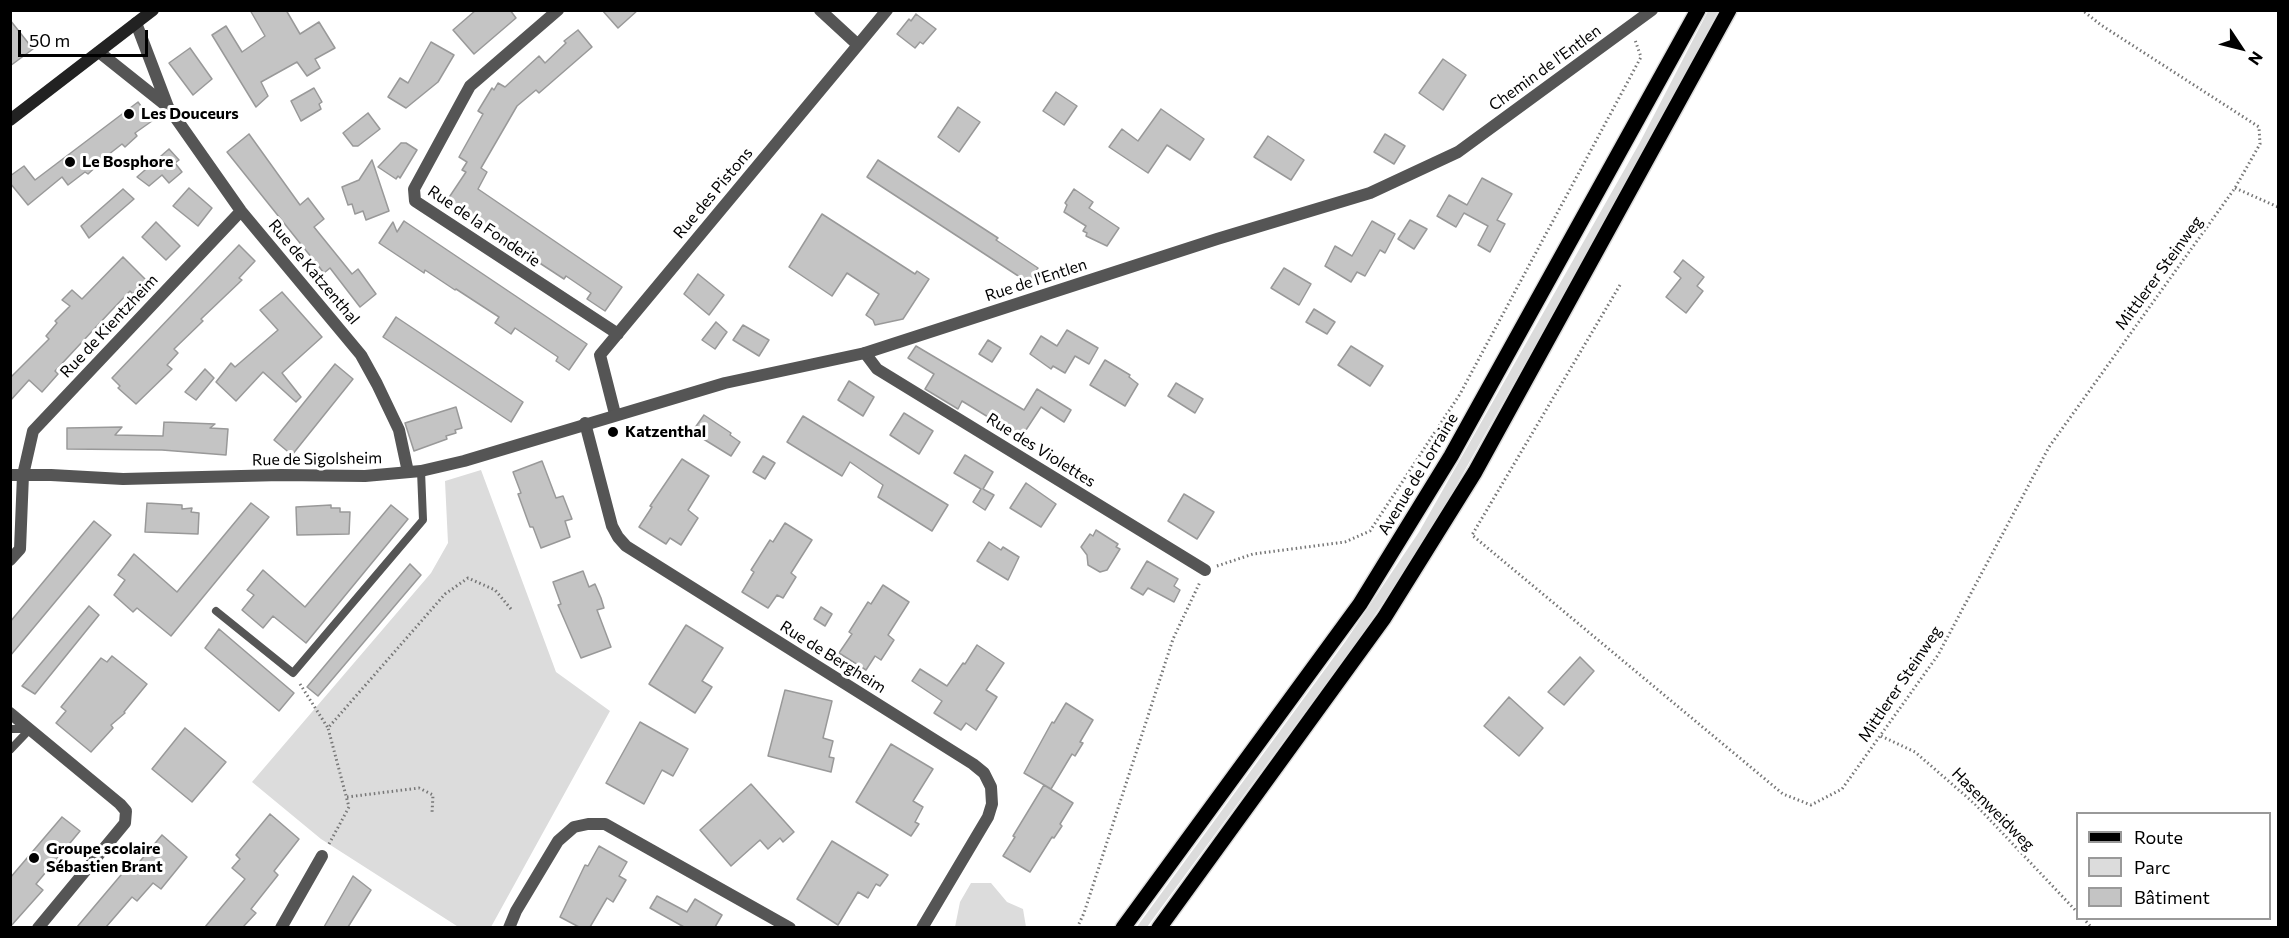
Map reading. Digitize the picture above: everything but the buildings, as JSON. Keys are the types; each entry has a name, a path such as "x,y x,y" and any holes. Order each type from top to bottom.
{"main road":[{"path":"10,120 153,10"},
{"name":"Avenue de Lorraine","path":"1123,927 1360,604 1451,456 1698,10"},
{"path":"1159,927 1384,618 1475,472 1729,10"}],"street":[{"name":"Rue de la Fonderie","path":"558,10 470,86 414,189 415,201 618,334"},
{"path":"820,10 858,45"},
{"name":"Rue des Pistons","path":"615,414 600,355 887,10"},
{"name":"Chemin de l'Entlen","path":"1458,152 1652,10"},
{"name":"Rue de Katzenthal","path":"136,23 168,107 241,211 361,355 399,430 408,472"},
{"name":"Rue de Katzenthal","path":"99,52 168,107"},
{"name":"Rue de l'Entlen","path":"615,414 725,383 865,353 1200,244 1370,193 1458,152"},
{"name":"Rue de Kientzheim","path":"10,560 20,549 17,475 33,431 241,211"},
{"name":"Rue des Violettes","path":"865,353 877,369 1205,570"},
{"name":"Rue de Sigolsheim","path":"17,475 123,479 281,475 365,476 421,471 464,461 615,414"},
{"name":"Rue de Bergheim","path":"585,423 612,526 626,546 984,773 991,787 992,804 988,817 922,927"},
{"path":"10,712 120,804 126,812 125,823 38,927"},
{"path":"509,927 516,911 558,841 574,827 605,824 790,927"},
{"path":"281,927 322,856"}],"lane":[{"path":"216,611 293,673 423,520 421,471"},
{"path":"10,729 30,729"},
{"path":"10,750 30,729"}],"path":[{"name":"Mittlerer Steinweg","path":"1620,285 1472,535 1783,795 1811,805 1842,789 1938,655 2049,447 2235,188 2260,144 2259,127 2101,25 2082,10"},
{"path":"1077,927 1099,868 1173,639 1205,570 1253,554 1345,542 1370,531 1460,394 1641,57 1630,26"},
{"path":"2235,188 2278,207"},
{"path":"328,728 445,594 468,578 495,590 511,609"},
{"path":"293,673 328,728 349,807 322,856"},
{"name":"Hasenweidweg","path":"1881,736 1915,752 1975,804 2076,910"},
{"path":"346,797 419,788 434,795 432,813"}],"green space":[{"path":"1708,11 1718,11 1668,109 1434,525 1363,633 1147,927 1136,928 1345,642 1419,532 1639,144"},
{"path":"481,470 556,672 610,711 491,927 460,928 321,839 252,782 431,573 448,543 445,481"},
{"path":"971,883 991,883 1007,902 1023,909 1026,927 955,927 960,902"}],"place":[{"name":"Les Douceurs","path":"129,114"},
{"name":"Le Bosphore","path":"70,162"},
{"name":"Katzenthal","path":"613,432"},
{"name":"Groupe scolaire Sébastien Brant","path":"34,858"}]}
